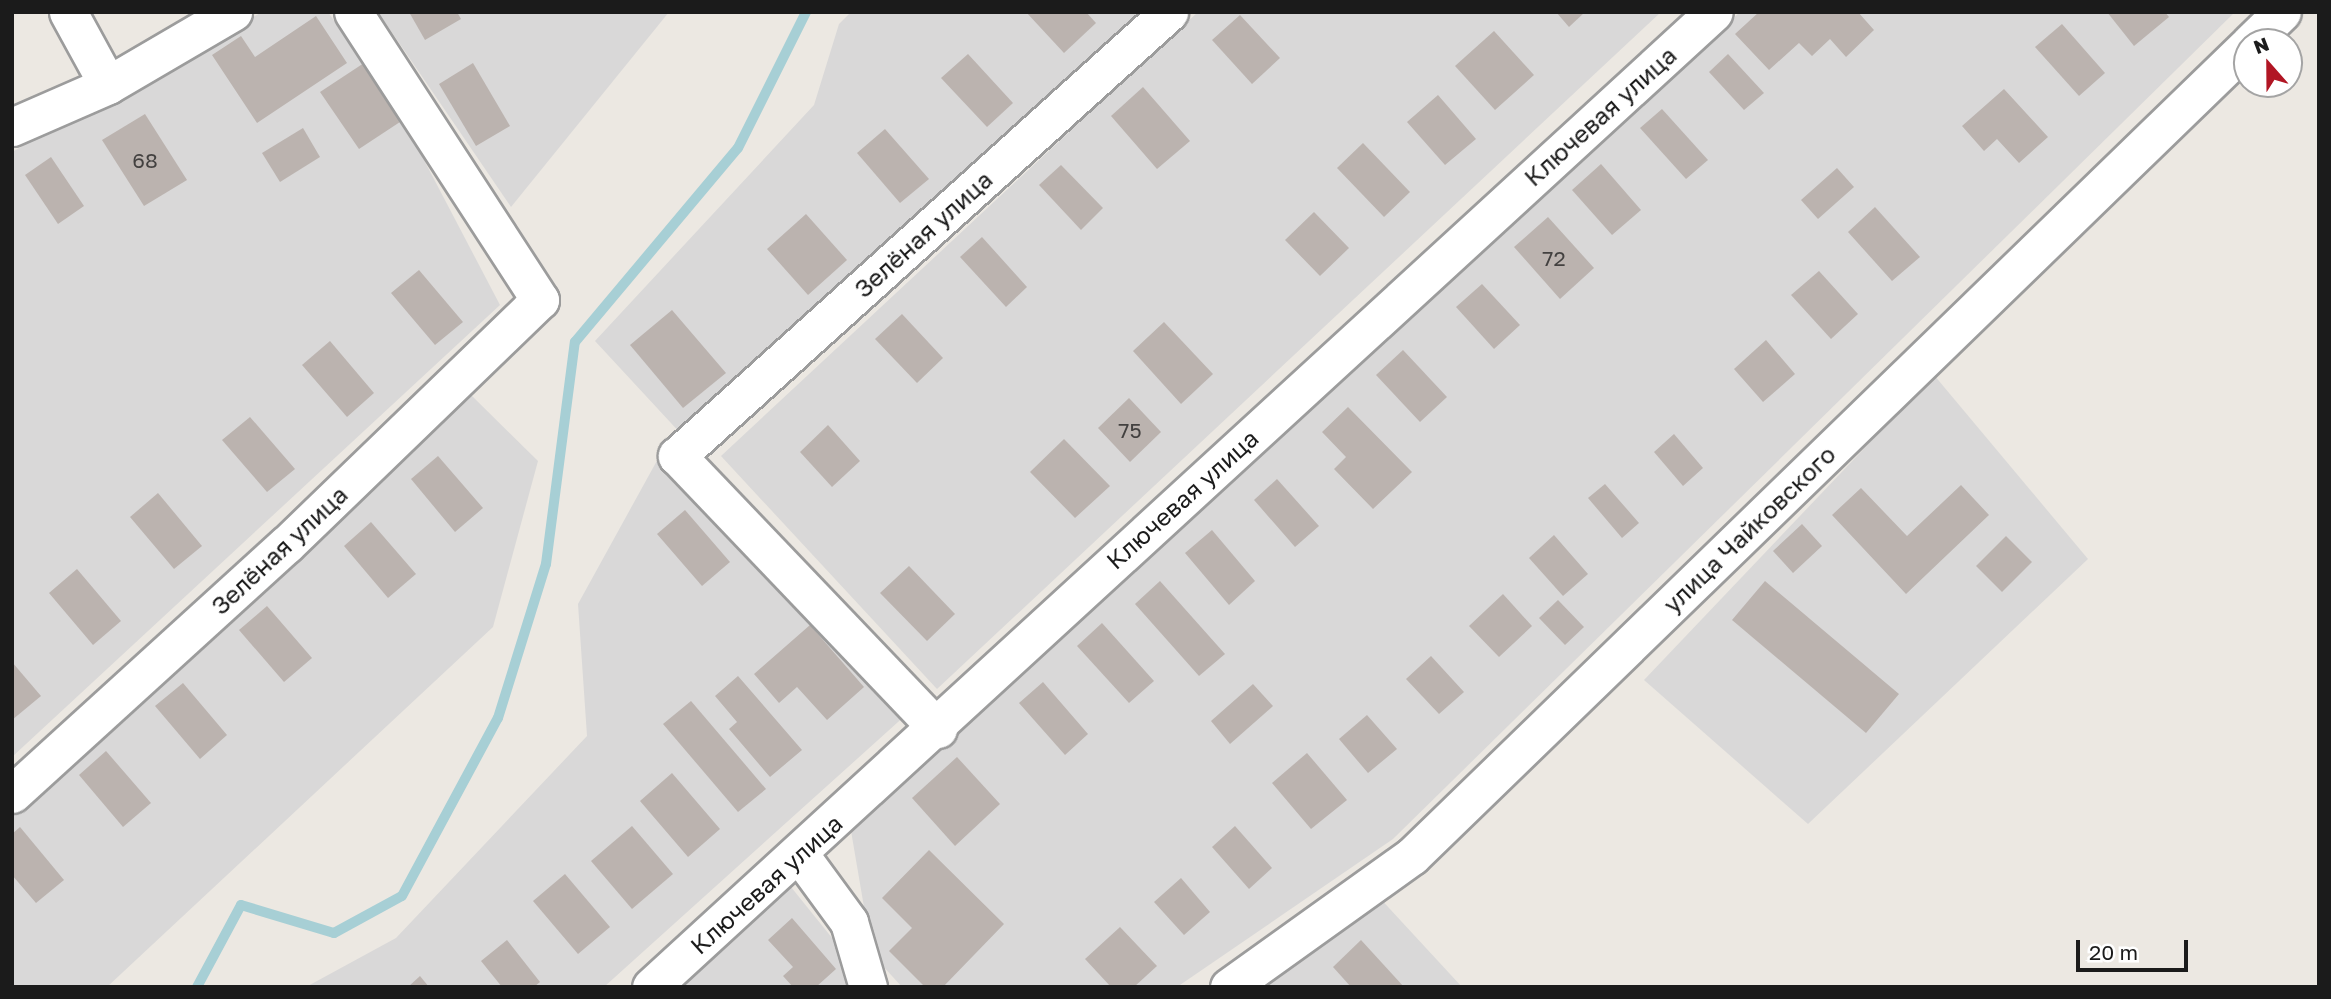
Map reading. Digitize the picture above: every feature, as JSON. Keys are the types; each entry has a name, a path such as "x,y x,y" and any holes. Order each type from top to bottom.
{"street":[{"path":"68,12 108,85"},
{"path":"12,127 108,85 233,12"},
{"name":"Зелёная улица","path":"12,794 286,545 540,300 353,12"},
{"name":"Зелёная улица","path":"939,729 677,456 1169,12"},
{"name":"Ключевая улица","path":"651,987 939,729 1085,587 1714,12"},
{"path":"2265,28 2282,12"},
{"name":"улица Чайковского","path":"1229,987 1412,856 2233,60"},
{"path":"800,855 849,922 868,987"}],"shaded area":[{"path":"262,12 328,12 403,120 500,305 12,757 12,152"},
{"path":"378,12 669,12 511,207"},
{"path":"851,12 1146,12 683,436 595,341 814,105 839,24"},
{"path":"1198,12 1661,12 937,689 721,456"},
{"path":"1740,12 2235,12 1393,839 1177,987 902,987 872,954 850,825"},
{"path":"1934,375 2088,559 1808,824 1644,680"},
{"path":"470,394 538,461 493,627 107,987 12,987 12,812"},
{"path":"659,457 908,713 604,987 306,987 396,938 587,736 578,604"},
{"path":"791,887 841,949 856,987 678,987"},
{"path":"1377,895 1462,987 1259,987"}],"building":[{"path":"409,12 457,12 461,19 425,40"},
{"path":"1026,12 1086,12 1096,23 1064,53"},
{"path":"1556,12 1585,12 1569,27"},
{"path":"1759,12 1858,12 1874,30 1846,57 1830,39 1812,56 1799,43 1769,70 1735,34"},
{"path":"2107,12 2165,12 2169,17 2134,46"},
{"path":"1240,15 1280,58 1252,84 1212,40"},
{"path":"316,16 347,63 257,123 212,55 241,36 255,57"},
{"path":"2062,24 2105,73 2079,96 2035,47"},
{"path":"1494,31 1534,75 1495,110 1455,66"},
{"path":"968,54 1013,103 987,127 941,78"},
{"path":"1728,54 1764,93 1744,110 1709,72"},
{"path":"364,63 403,120 359,149 320,92"},
{"path":"473,63 510,126 476,146 439,84"},
{"path":"1143,87 1190,141 1157,169 1111,116"},
{"path":"2004,89 2048,137 2019,163 1997,139 1984,151 1962,126"},
{"path":"1438,95 1476,139 1445,165 1407,122"},
{"path":"1662,109 1708,160 1686,179 1640,128"},
{"path":"145,114 187,180 144,206 102,140"},
{"path":"303,128 320,157 280,182 262,153"},
{"path":"885,129 929,179 900,203 857,153"},
{"path":"1363,143 1410,192 1384,217 1337,168"},
{"path":"51,157 84,206 58,224 25,175"},
{"path":"1601,164 1641,210 1612,235 1572,190"},
{"path":"1061,165 1103,208 1081,230 1039,185"},
{"path":"1837,168 1854,187 1818,219 1801,200"},
{"path":"1875,207 1920,257 1892,281 1848,232"},
{"path":"1314,212 1349,248 1320,276 1285,240"},
{"path":"806,214 847,260 808,295 767,249"},
{"path":"1548,217 1594,268 1560,299 1514,247"},
{"path":"982,237 1027,287 1006,307 960,257"},
{"path":"419,270 463,322 435,345 391,293"},
{"path":"1819,271 1858,314 1831,339 1791,295"},
{"path":"1482,284 1520,325 1494,349 1456,307"},
{"path":"672,310 726,373 683,408 630,345"},
{"path":"902,314 943,358 917,383 875,339"},
{"path":"1164,322 1213,374 1181,404 1133,351"},
{"path":"1766,340 1795,374 1763,402 1734,369"},
{"path":"330,341 374,393 347,417 302,365"},
{"path":"1403,350 1447,397 1420,422 1376,375"},
{"path":"1129,398 1161,432 1130,462 1098,428"},
{"path":"1348,407 1412,472 1373,509 1334,469 1346,457 1322,432"},
{"path":"250,417 295,469 267,492 222,440"},
{"path":"828,425 860,461 832,487 800,452"},
{"path":"1674,434 1703,468 1683,486 1654,452"},
{"path":"1064,439 1110,486 1075,518 1030,472"},
{"path":"438,456 483,508 455,532 411,479"},
{"path":"1277,479 1319,526 1295,547 1254,500"},
{"path":"1605,484 1639,523 1622,538 1588,498"},
{"path":"1961,485 1989,515 1906,594 1832,515 1861,488 1907,536"},
{"path":"158,493 202,546 174,569 130,517"},
{"path":"685,510 730,562 702,586 657,534"},
{"path":"371,522 416,574 388,598 344,546"},
{"path":"1802,524 1822,546 1793,573 1773,551"},
{"path":"1212,530 1255,581 1229,605 1185,553"},
{"path":"1554,535 1588,574 1563,596 1529,558"},
{"path":"2006,536 2032,562 2002,592 1976,566"},
{"path":"909,566 955,614 927,641 880,593"},
{"path":"77,569 121,621 93,645 49,593"},
{"path":"1160,581 1225,654 1199,676 1135,604"},
{"path":"1765,581 1899,694 1866,733 1732,620"},
{"path":"1503,594 1532,626 1499,657 1469,626"},
{"path":"1558,600 1584,627 1565,645 1539,618"},
{"path":"267,606 312,658 284,682 239,630"},
{"path":"1102,623 1154,681 1129,703 1077,646"},
{"path":"810,625 864,687 827,720 797,687 779,703 754,674"},
{"path":"1431,656 1464,692 1439,714 1406,679"},
{"path":"12,662 41,696 12,720"},
{"path":"738,676 802,750 770,777 729,729 737,722 715,696"},
{"path":"1043,682 1088,734 1065,755 1019,703"},
{"path":"183,683 227,735 200,759 155,706"},
{"path":"1253,684 1273,706 1230,744 1211,721"},
{"path":"691,701 766,789 738,812 663,724"},
{"path":"1367,715 1397,749 1368,773 1339,739"},
{"path":"106,751 151,803 123,827 79,775"},
{"path":"1307,753 1347,800 1311,829 1272,783"},
{"path":"957,757 1000,804 955,846 912,798"},
{"path":"672,773 720,829 688,857 640,801"},
{"path":"632,826 673,874 632,909 591,861"},
{"path":"1235,826 1272,868 1249,889 1212,847"},
{"path":"20,827 64,880 36,903 12,875 12,834"},
{"path":"929,850 1004,924 943,987 925,987 889,951 912,928 882,898"},
{"path":"565,874 610,927 578,954 533,901"},
{"path":"1181,878 1210,912 1184,935 1154,902"},
{"path":"792,918 836,969 816,987 793,987 783,976 793,967 768,940"},
{"path":"1120,927 1157,966 1134,987 1111,987 1085,959"},
{"path":"507,940 540,982 534,987 502,987 481,961"},
{"path":"1361,940 1404,987 1351,987 1333,967"},
{"path":"420,976 429,987 408,987"}],"waterway":[{"path":"197,987 241,905 334,933 402,896 498,718 546,564 575,342 738,148 806,12"}]}
